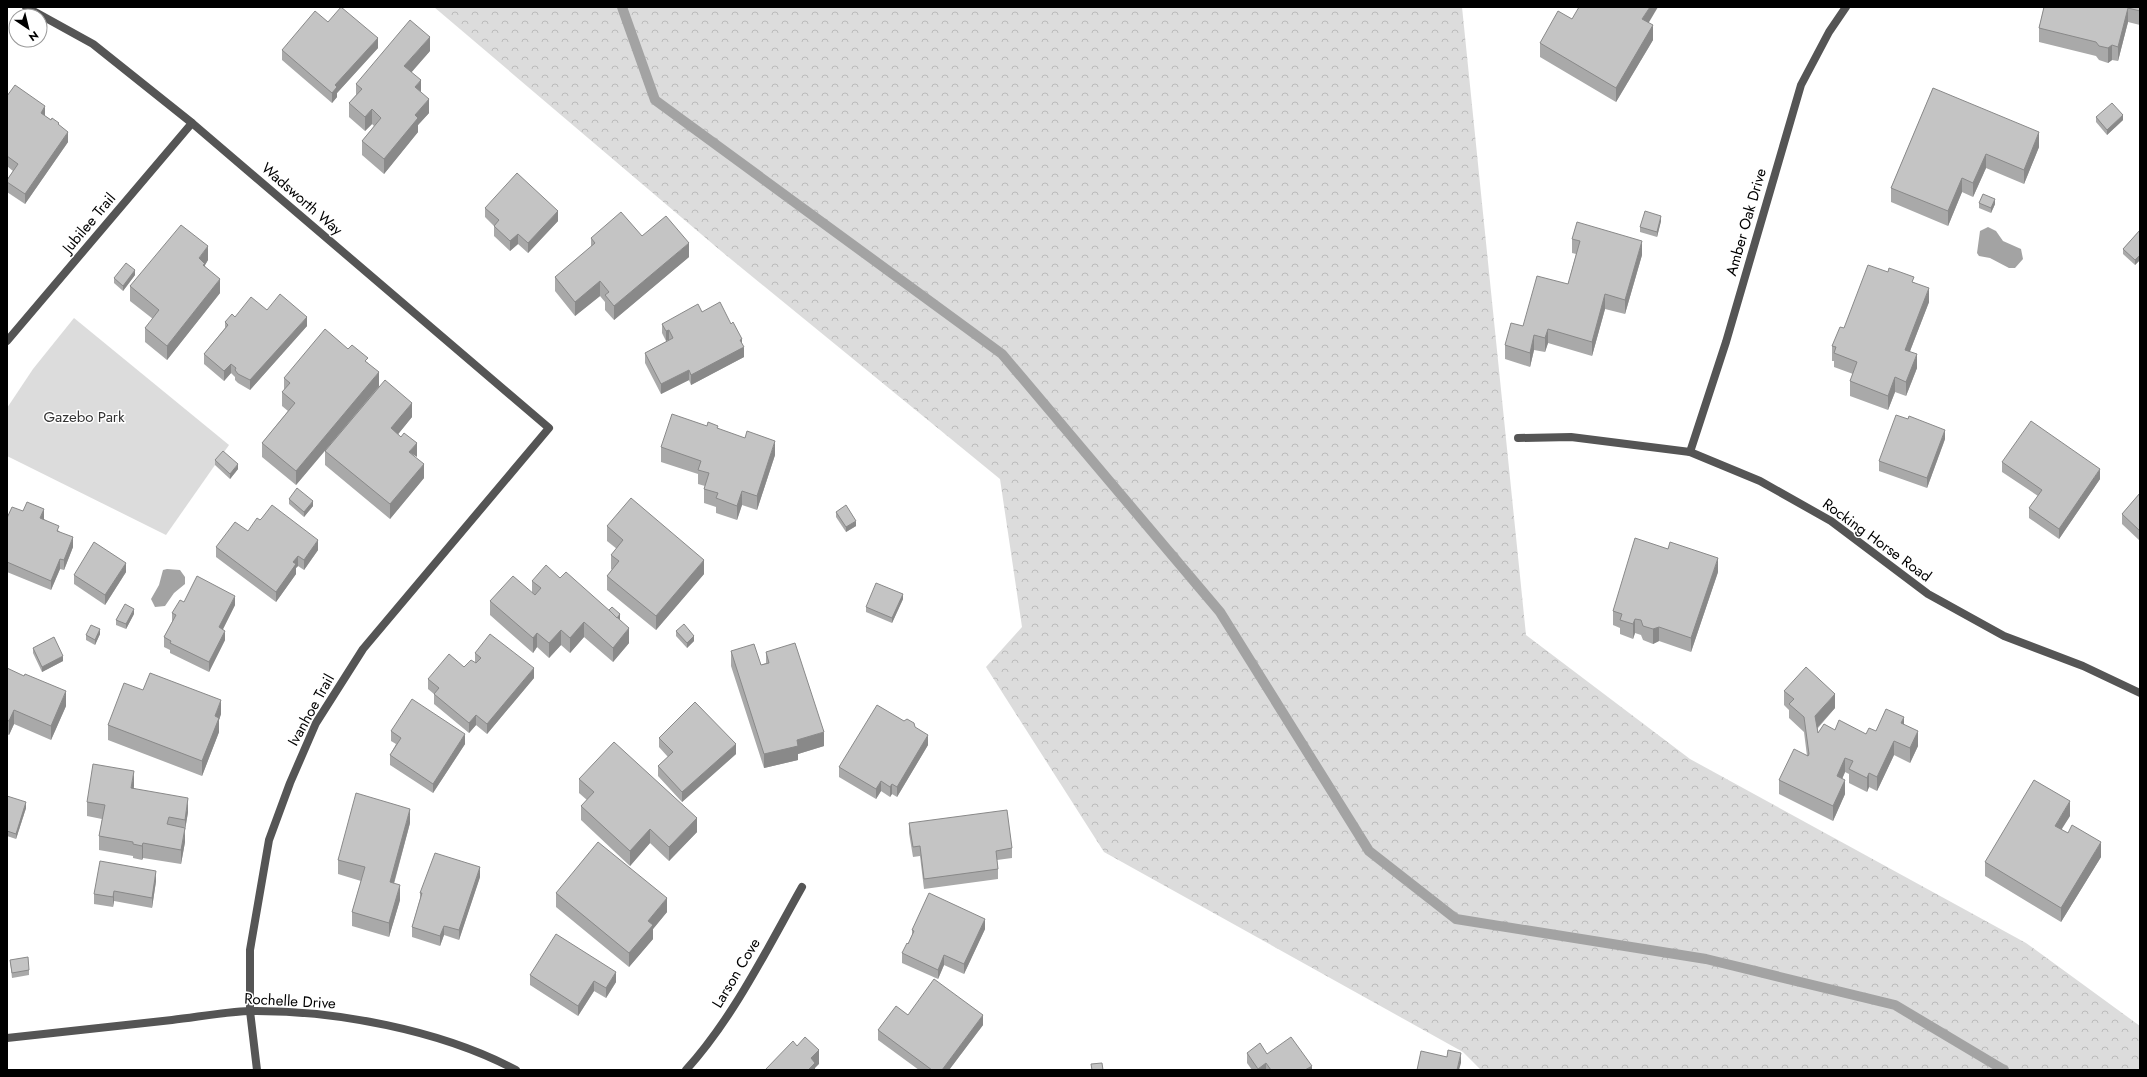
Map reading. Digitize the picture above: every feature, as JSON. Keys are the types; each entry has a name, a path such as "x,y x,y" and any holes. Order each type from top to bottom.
{"street":[{"name":"Wadsworth Way","path":"26,7 93,44 192,123 549,428"},
{"name":"Amber Oak Drive","path":"1690,452 1726,342 1801,85 1829,32 1846,7"},
{"name":"Jubilee Trail","path":"7,341 192,123"},
{"name":"Ivanhoe Trail","path":"257,1070 250,1011 250,950 269,840 290,783 316,723 363,649 549,428"},
{"name":"Rocking Horse Road","path":"1518,438 1571,437 1690,452 1760,481 1831,521 1928,594 2004,636 2083,666 2140,693"},
{"name":"Larson Cove","path":"686,1070 725,1019 755,972 802,887"},
{"name":"Rochelle Drive","path":"7,1038 250,1011 324,1016 381,1023 439,1039 501,1062 516,1070"}],"green space":[{"path":"434,7 1462,7 1526,635 1690,759 2026,943 2140,1026 2140,1070 1481,1070 1463,1052 1104,852 986,667 1022,627 1000,479 721,251"},
{"name":"Gazebo Park","path":"74,318 229,445 166,535 7,456 7,408 33,369"}],"shaded area":[{"path":"1988,227 1996,231 2003,241 2021,249 2023,259 2015,268 2009,268 1990,258 1979,256 1977,253 1980,231"},
{"path":"163,570 180,570 185,577 185,584 174,593 165,606 155,607 151,599 159,585"}],"building":[{"path":"341,7 378,38 335,85 337,87 332,93 282,50 315,11 328,22"},
{"path":"1579,7 1650,7 1642,19 1653,25 1616,88 1540,43 1558,11 1572,19"},
{"path":"2044,7 2140,7 2140,11 2128,8 2118,47 2112,45 2108,48 2099,46 2096,42 2039,28"},
{"path":"410,20 430,37 404,66 421,80 415,87 429,99 415,115 418,118 384,159 362,141 381,118 372,109 365,117 349,103 362,89 356,84"},
{"path":"15,85 45,106 41,113 51,120 52,118 68,132 25,194 7,182 18,164 7,156 7,96"},
{"path":"1933,88 2039,132 2024,170 1986,154 1973,183 1962,178 1948,211 1891,188"},
{"path":"2112,103 2123,115 2107,130 2096,117"},
{"path":"517,173 558,211 528,243 518,234 510,241 494,226 499,220 485,208"},
{"path":"1983,194 1995,199 1991,208 1979,203"},
{"path":"1645,211 1661,216 1657,232 1640,227"},
{"path":"621,212 642,236 666,216 689,243 614,306 605,295 609,292 600,281 575,302 555,277 595,243 591,238"},
{"path":"1577,222 1642,241 1625,300 1605,294 1592,342 1548,329 1545,338 1534,335 1530,353 1505,345 1511,323 1523,326 1537,276 1568,284 1580,241 1572,239"},
{"path":"181,225 208,246 199,258 205,264 203,265 220,279 167,346 145,328 159,310 130,286"},
{"path":"2140,230 2140,255 2135,260 2123,249"},
{"path":"126,263 135,270 123,286 114,278"},
{"path":"1868,265 1888,272 1889,268 1914,277 1912,282 1929,288 1905,350 1917,354 1906,382 1895,377 1888,396 1850,381 1857,362 1834,353 1836,347 1832,346 1840,327 1844,328"},
{"path":"280,294 307,317 250,380 238,374 235,370 236,368 231,364 224,371 204,354 228,325 225,322 232,314 235,317 251,297 267,310"},
{"path":"720,302 731,324 733,322 742,339 740,340 744,347 691,375 689,370 661,384 645,353 673,338 669,330 666,331 662,324 698,304 702,312"},
{"path":"325,329 348,349 352,345 368,358 365,361 379,372 296,471 262,443 295,403 282,392 290,383 284,378"},
{"path":"385,380 412,403 391,428 401,437 404,433 417,443 409,452 424,464 390,504 325,451"},
{"path":"672,414 707,426 708,422 718,426 717,428 745,438 747,431 775,441 757,496 742,491 737,506 716,498 718,493 704,489 709,473 698,470 701,461 661,447"},
{"path":"1896,415 1908,419 1909,416 1945,430 1927,478 1879,461"},
{"path":"2031,421 2100,469 2059,529 2029,508 2042,490 2002,462"},
{"path":"223,451 238,464 230,474 215,460"},
{"path":"297,488 313,501 304,512 289,499"},
{"path":"2140,493 2140,531 2122,514"},
{"path":"631,498 704,560 656,616 607,576 619,561 611,555 623,540 607,526"},
{"path":"27,502 44,509 40,518 59,526 57,531 73,537 64,560 60,559 51,581 7,562 7,518 12,507 23,511"},
{"path":"272,505 318,540 304,560 298,556 293,562 296,564 276,592 216,547 235,522 248,531 257,518 260,520"},
{"path":"846,505 856,521 846,527 836,512"},
{"path":"1635,538 1668,549 1670,542 1718,558 1691,638 1659,627 1653,629 1643,626 1641,620 1635,619 1633,624 1620,620 1622,614 1613,611"},
{"path":"94,542 126,563 105,595 74,575"},
{"path":"546,565 560,578 566,572 629,628 613,648 584,622 570,638 561,630 549,643 537,633 533,638 490,601 513,576 535,595 541,588 532,581"},
{"path":"197,576 235,596 219,627 225,631 209,662 170,643 171,641 164,637 176,615 172,613 180,600 184,602"},
{"path":"876,583 903,594 892,618 866,607"},
{"path":"125,604 134,609 126,624 116,620"},
{"path":"612,607 620,614 617,618 609,610"},
{"path":"684,624 694,636 687,643 676,631"},
{"path":"91,625 100,629 95,640 86,635"},
{"path":"490,634 534,668 487,724 476,715 469,723 434,694 439,688 428,679 449,654 464,667 471,660 476,663 481,658 475,653"},
{"path":"54,637 63,656 42,667 33,648"},
{"path":"795,643 824,732 797,740 798,746 764,754 731,651 754,644 761,665 769,663 766,652"},
{"path":"1806,667 1835,694 1815,716 1818,733 1824,724 1835,730 1839,720 1866,734 1869,728 1876,731 1886,709 1904,717 1901,723 1918,731 1910,748 1894,741 1877,777 1869,773 1867,778 1849,769 1853,761 1845,758 1837,776 1845,780 1833,806 1779,780 1794,749 1808,756 1809,754 1804,717 1789,704 1794,699 1784,691"},
{"path":"7,668 24,676 25,674 66,691 51,726 14,710 9,721 7,720"},
{"path":"150,673 221,700 215,716 219,718 202,761 108,725 124,683 143,690"},
{"path":"412,699 465,734 433,784 390,755 401,738 391,731"},
{"path":"695,702 736,744 682,792 658,766 673,752 659,738"},
{"path":"877,705 904,721 907,719 914,723 915,727 928,735 897,787 892,784 890,787 881,781 876,789 839,767"},
{"path":"614,742 697,818 669,847 650,829 630,851 581,806 594,792 579,779"},
{"path":"93,764 134,771 131,788 188,798 185,820 169,817 167,824 185,828 181,850 143,843 142,846 133,844 133,842 99,836 105,805 87,802"},
{"path":"2034,780 2070,801 2055,826 2068,833 2072,825 2101,842 2061,908 1985,862"},
{"path":"356,793 410,809 390,882 400,885 389,923 352,912 365,867 338,860"},
{"path":"7,796 26,802 16,834 7,831"},
{"path":"1007,810 1012,848 996,851 998,869 924,879 920,846 913,847 909,823"},
{"path":"598,842 667,898 648,921 653,925 629,953 556,893"},
{"path":"435,853 480,867 459,930 444,926 440,936 412,927 422,893 420,893"},
{"path":"100,861 156,871 152,898 114,891 113,897 94,894"},
{"path":"929,893 985,919 964,964 944,955 938,970 902,953 914,931 912,930"},
{"path":"556,934 616,972 606,988 594,981 578,1006 530,975"},
{"path":"28,957 29,970 12,973 10,960"},
{"path":"934,979 983,1015 942,1070 932,1070 878,1030 896,1006 908,1015"},
{"path":"805,1037 819,1050 811,1058 815,1063 808,1070 765,1070 793,1041 797,1046"},
{"path":"1291,1037 1312,1066 1305,1070 1271,1070 1266,1063 1258,1069 1247,1053 1260,1043 1267,1054"},
{"path":"1448,1050 1461,1053 1457,1070 1417,1070 1421,1051 1447,1057"},
{"path":"1102,1063 1103,1070 1092,1070 1091,1064"}],"waterway":[{"path":"622,7 655,100 1002,354 1220,612 1369,851 1456,919 1706,959 1895,1005 2004,1070"}]}
